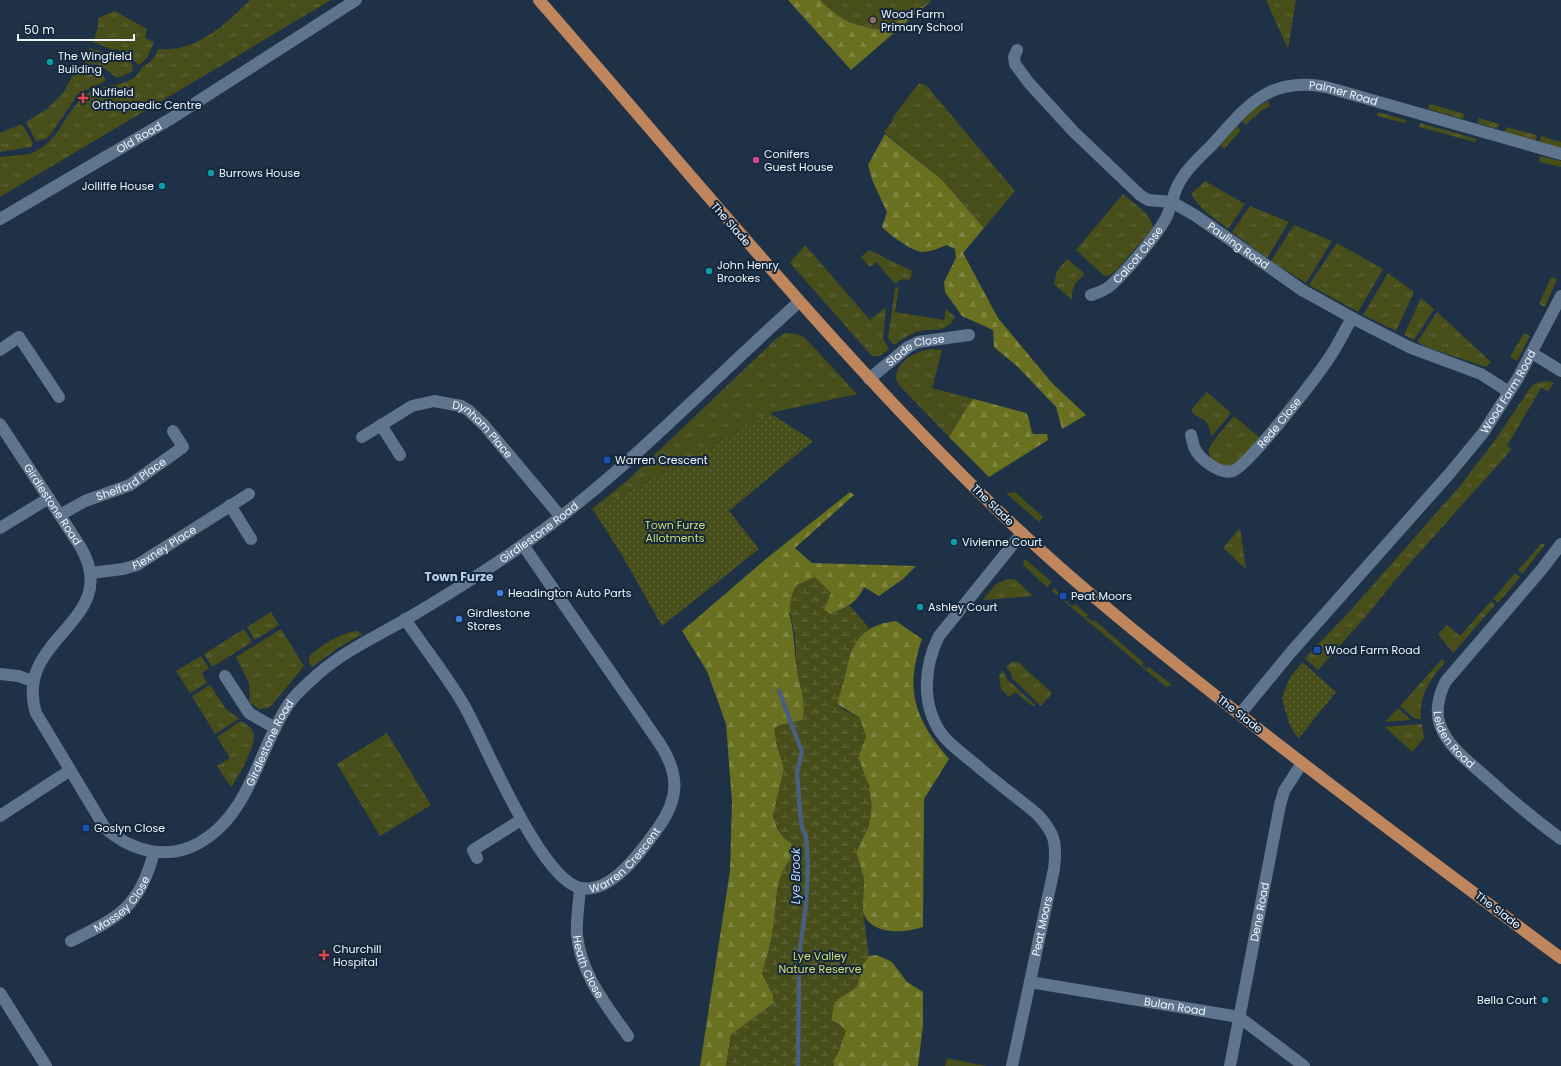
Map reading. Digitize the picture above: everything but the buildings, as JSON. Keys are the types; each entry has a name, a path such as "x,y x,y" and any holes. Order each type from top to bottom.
{"main road":[{"name":"The Slade","path":"539,0 799,302 869,379 982,496 1022,533 1163,654 1302,763 1561,958"}],"street":[{"name":"Old Road","path":"0,219 172,118 356,0"},
{"name":"Pauling Road","path":"1017,50 1014,57 1015,64 1043,100 1078,137 1148,200 1172,202 1196,216 1302,290 1352,318 1411,348 1481,374 1509,392"},
{"name":"Palmer Road","path":"1172,202 1177,186 1188,171 1243,109 1268,93 1294,85 1326,87 1561,154"},
{"name":"Calcot Close","path":"1091,295 1109,287 1133,260 1167,217 1172,202"},
{"name":"Wood Farm Road","path":"1240,714 1292,651 1450,473 1483,433 1532,353 1561,296"},
{"name":"Girdlestone Road","path":"0,424 88,559 91,573 89,591 79,615 44,654 38,663 33,681 32,694 36,714 69,771 105,828 124,843 143,850 170,852 192,846 206,838 220,827 235,809 251,781 275,728 289,704 333,661 405,620 523,545 561,517 644,445 763,333 799,302"},
{"name":"Rede Close","path":"1191,435 1194,448 1214,467 1226,471 1240,468 1324,366 1352,318"},
{"name":"Slade Close","path":"869,379 908,347 918,342 969,336"},
{"path":"0,350 19,337 59,397"},
{"path":"1532,353 1561,371"},
{"name":"Dynham Place","path":"362,437 405,408 420,403 434,401 461,406 468,410 484,425 561,517"},
{"path":"381,425 400,455"},
{"name":"Shelford Place","path":"60,515 85,501 122,490 141,478 168,456 183,447 173,431"},
{"name":"Flexney Place","path":"91,573 123,569 137,565 249,494"},
{"path":"0,528 49,498"},
{"path":"230,505 251,539"},
{"name":"Peat Moors","path":"1012,1066 1054,869 1056,851 1053,836 1048,827 1037,814 958,750 942,733 931,710 927,681 931,656 939,636 1022,533"},
{"name":"Leiden Road","path":"1561,544 1542,569 1446,681 1441,690 1438,709 1438,719 1442,730 1457,751 1519,807 1561,839"},
{"name":"Warren Crescent","path":"405,620 466,708 499,778 521,820 552,866 566,880 580,888 597,887 606,884 639,853 666,816 675,792 675,781 671,761 523,545"},
{"path":"0,674 18,676 33,681"},
{"path":"225,676 249,713 275,728"},
{"name":"Dene Road","path":"1230,1066 1280,805 1284,791 1302,763"},
{"path":"0,816 69,771"},
{"path":"477,858 472,850 521,820"},
{"name":"Massey Close","path":"71,941 102,925 127,908 134,900 145,882 154,852"},
{"name":"Heath Close","path":"580,888 577,934 581,958 592,983 628,1036"},
{"name":"Bulan Road","path":"1030,982 1239,1017 1304,1066"},
{"path":"0,992 46,1066"}],"green space":[{"path":"250,0 331,0 0,197 0,157 18,156 32,153 44,146 57,132 73,108 86,95 92,91 124,82 135,77 141,69 152,60 158,49 184,47 197,42 220,28"},
{"path":"788,0 820,0 835,13 848,21 864,27 883,30 932,0 851,70"},
{"name":"Wood Farm Primary School","path":"820,0 931,0 883,30 864,27 848,21 835,13"},
{"path":"1266,0 1296,0 1288,49"},
{"path":"115,11 147,29 145,38 154,42 147,58 139,65 117,49 113,50 93,42 98,28 98,18"},
{"path":"90,48 111,55 113,59 129,61 133,66 132,72 117,78 100,65 85,64 84,61"},
{"path":"87,68 101,73 105,78 105,81 79,93 50,135 46,139 36,141 26,122 47,109 64,92 76,69"},
{"path":"919,83 926,85 1015,191 984,228 942,180 884,132 893,120 893,117"},
{"path":"1268,101 1270,106 1261,111 1245,125 1242,121 1255,108"},
{"path":"1430,104 1465,114 1463,119 1428,109"},
{"path":"1378,112 1406,120 1405,123 1377,116"},
{"path":"1479,118 1499,124 1497,129 1478,123"},
{"path":"1420,123 1477,139 1475,142 1419,127"},
{"path":"22,124 33,143 31,147 0,152 0,133"},
{"path":"1237,126 1241,130 1224,149 1220,145"},
{"path":"1506,127 1537,135 1536,141 1504,133"},
{"path":"885,134 942,180 984,228 963,253 998,318 1052,383 1086,415 1062,429 1056,407 1018,367 994,347 993,330 962,316 945,292 944,282 956,258 955,249 947,245 935,250 922,252 917,251 900,242 882,227 887,212 873,182 868,165"},
{"path":"1541,136 1561,142 1561,148 1539,142"},
{"path":"1540,156 1561,161 1561,167 1539,162"},
{"path":"1205,181 1245,204 1228,229 1207,213 1194,198 1192,193"},
{"path":"1123,194 1146,213 1152,223 1153,228 1117,270 1110,275 1104,276 1076,250"},
{"path":"1250,206 1289,222 1267,258 1232,232"},
{"path":"1294,225 1332,241 1306,283 1271,261"},
{"path":"1337,243 1383,269 1358,312 1309,285"},
{"path":"805,245 870,320 886,307 883,339 889,349 883,354 879,356 872,356 790,263"},
{"path":"869,250 912,271 910,280 902,279 895,284 876,262 870,267 861,257"},
{"path":"1067,259 1085,274 1074,286 1072,300 1054,284 1057,271"},
{"path":"1388,273 1414,292 1396,331 1363,315"},
{"path":"1551,277 1557,279 1545,307 1539,304"},
{"path":"899,286 895,312 944,320 946,309 955,317 951,323 943,328 916,332 894,345 888,338 895,289"},
{"path":"1421,298 1434,309 1414,340 1404,335"},
{"path":"1437,312 1491,362 1486,367 1429,348 1417,342"},
{"path":"785,333 797,334 804,337 857,394 770,413 605,504 595,513 592,509 628,480 776,339"},
{"path":"1524,333 1530,336 1517,361 1510,357"},
{"path":"931,349 942,350 932,388 974,399 969,404 949,437 899,385 896,379 897,372 903,362 919,352"},
{"path":"1547,381 1554,383 1548,391 1541,388 1507,446 1512,449 1396,579 1368,614 1318,670 1305,658 1351,610 1459,487 1493,443 1531,387 1536,383"},
{"path":"1207,392 1231,413 1211,437 1210,430 1206,422 1194,414 1191,410"},
{"path":"974,399 1026,413 1029,418 1033,434 1047,434 1048,440 989,477 949,437 969,404"},
{"name":"Town Furze Allotments","path":"770,413 813,441 729,511 759,549 662,626 622,555 595,513 605,504"},
{"path":"1234,416 1260,438 1239,460 1229,466 1223,466 1211,459 1208,450 1214,440"},
{"path":"850,492 854,495 795,548 812,563 916,566 903,579 879,596 864,587 858,598 850,605 830,614 824,610 789,613 793,631 804,713 803,720 777,726 784,769 773,816 777,828 784,838 795,846 797,852 789,861 780,879 770,946 762,974 773,995 774,1003 731,1035 726,1066 700,1066 730,871 732,802 726,724 707,671 682,631 767,558"},
{"path":"1015,492 1043,517 1039,522 1006,493"},
{"path":"1240,528 1246,569 1223,548"},
{"path":"1542,543 1545,545 1522,574 1518,570"},
{"path":"1025,559 1052,582 1047,587 1024,566 1023,562"},
{"path":"1515,573 1520,577 1498,603 1493,599"},
{"name":"Lye Valley Nature Reserve","path":"815,577 831,593 824,610 830,614 850,606 869,628 861,635 852,648 837,704 842,709 859,717 866,736 858,758 870,791 872,807 868,827 856,852 864,879 863,913 869,956 863,964 857,987 838,999 834,1006 832,1020 841,1025 846,1031 839,1051 833,1061 834,1066 726,1066 731,1035 774,1003 773,995 762,974 770,946 780,880 783,871 797,852 795,846 784,838 777,827 773,816 784,769 776,743 774,729 777,726 803,720 804,703 798,677 795,637 790,606 796,585"},
{"path":"1007,579 1016,580 1033,596 983,600 996,584"},
{"path":"1054,588 1059,593 1058,594 1072,606 1075,604 1088,615 1086,617 1092,622 1094,620 1144,663 1142,665 1147,669 1149,667 1172,685 1166,687 1052,591"},
{"path":"1491,601 1495,605 1453,653 1438,634 1447,625 1460,636"},
{"path":"271,612 279,625 255,640 247,627"},
{"path":"896,621 922,639 914,674 916,704 928,731 949,759 924,799 923,927 907,931 889,931 881,929 867,920 863,912 862,904 864,879 856,852 869,825 869,786 858,758 866,736 859,717 837,704 849,660 856,643 867,630 875,626"},
{"path":"244,629 252,642 212,667 204,654"},
{"path":"281,629 304,666 272,705 267,708 259,709 250,703 249,683 236,657"},
{"path":"357,631 362,634 338,648 312,667 309,662 309,657 319,648 331,640"},
{"path":"201,656 209,668 202,673 207,683 190,693 176,671"},
{"path":"1442,659 1445,662 1430,682 1424,695 1421,719 1415,719 1400,706"},
{"path":"1012,662 1018,662 1052,693 1041,706 1012,678 1011,673 1006,667"},
{"path":"1302,662 1336,692 1299,738 1290,725 1282,698 1289,679"},
{"path":"1003,671 1008,680 1036,706 1031,705 1015,692 1009,697 1001,689 999,676"},
{"path":"210,685 226,709 239,719 215,734 192,696"},
{"path":"1398,708 1411,720 1385,722"},
{"path":"241,721 253,732 253,744 238,776 231,787 217,766 230,758 217,737"},
{"path":"1422,724 1424,738 1412,752 1385,727"},
{"path":"387,733 431,805 380,836 337,764"},
{"path":"877,955 892,962 907,982 923,992 923,1026 918,1066 834,1066 833,1061 839,1051 832,1024 832,1010 834,1004 842,996 857,987 863,964 869,956"},
{"path":"947,1058 986,1066 945,1066"}],"waterway":[{"name":"Lye Brook","path":"779,691 802,752 797,773 800,813 802,828 806,836 808,865 806,905 799,957 798,1066"}],"place":[{"name":"Wood Farm Primary School","path":"873,20"},
{"name":"The Wingfield Building","path":"50,62"},
{"name":"Nuffield Orthopaedic Centre","path":"83,98"},
{"name":"Conifers Guest House","path":"756,160"},
{"name":"Burrows House","path":"211,173"},
{"name":"Jolliffe House","path":"162,186"},
{"name":"John Henry Brookes","path":"709,271"},
{"name":"Warren Crescent","path":"607,460"},
{"name":"Vivienne Court","path":"954,542"},
{"name":"Headington Auto Parts","path":"500,593"},
{"name":"Peat Moors","path":"1063,596"},
{"name":"Ashley Court","path":"920,607"},
{"name":"Girdlestone Stores","path":"459,619"},
{"name":"Wood Farm Road","path":"1317,650"},
{"name":"Goslyn Close","path":"86,828"},
{"name":"Churchill Hospital","path":"324,955"},
{"name":"Bella Court","path":"1545,1000"}],"district":[{"name":"Town Furze","path":"459,576"}]}
